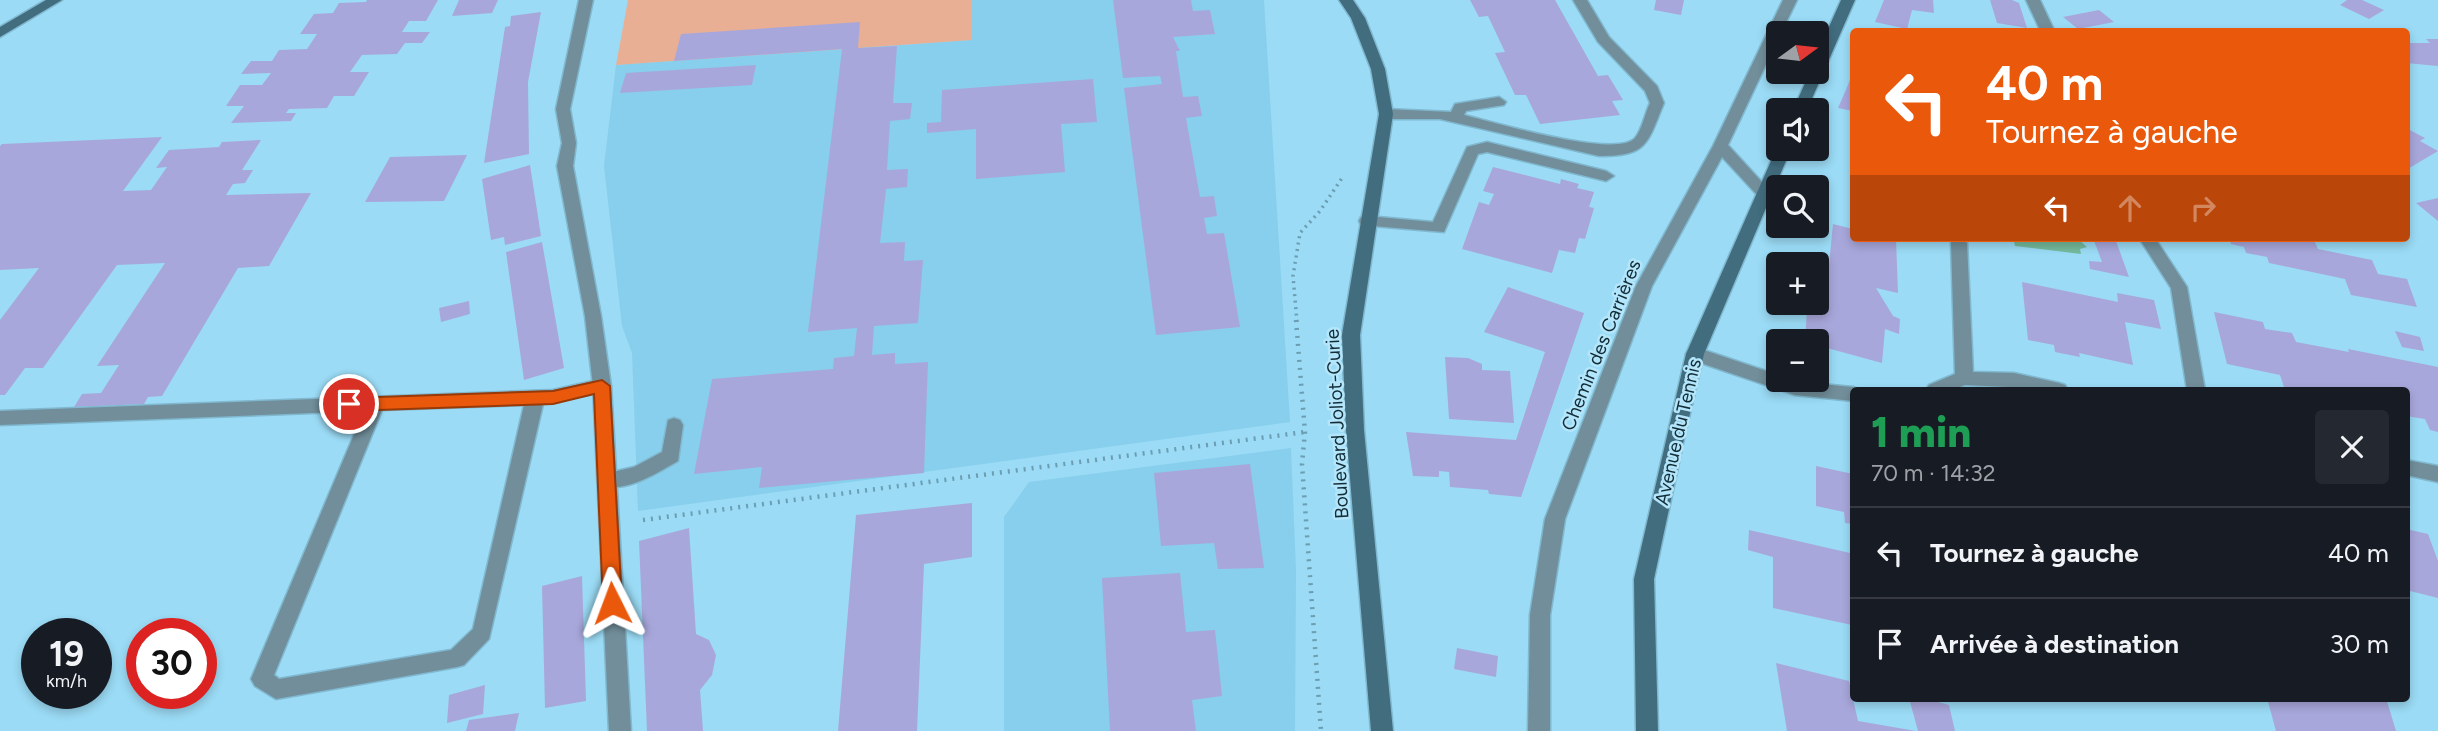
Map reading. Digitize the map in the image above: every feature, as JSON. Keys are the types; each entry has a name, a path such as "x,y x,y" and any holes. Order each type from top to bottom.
{"street":[{"path":"0,33 55,0"},
{"path":"586,0 563,109 569,143 565,166 593,316 602,386 620,731"},
{"name":"Boulevard Joliot-Curie","path":"1346,0 1375,60 1386,114 1351,335 1355,430 1382,731"},
{"path":"1386,114 1430,113 1456,117 1599,151 1630,148 1641,141 1657,103 1652,89 1603,39 1580,0"},
{"name":"Chemin des Carrières","path":"1539,731 1540,615 1555,519 1644,286 1720,146 1790,0"},
{"path":"1805,98 1848,0"},
{"path":"2033,0 2046,28"},
{"path":"1456,117 1460,107 1499,102"},
{"path":"1720,146 1763,192"},
{"path":"1367,221 1438,228 1472,150 1488,147 1606,176"},
{"name":"Avenue du Tennis","path":"1647,731 1644,579 1695,354 1777,161"},
{"path":"2150,242 2179,287 2196,387"},
{"path":"1959,243 1964,378"},
{"path":"1695,354 1795,388 1850,394"},
{"path":"1942,387 1964,378 2014,380 2046,387"},
{"path":"0,418 535,398 553,397 602,386"},
{"path":"376,403 262,679 276,689 457,657 482,633 535,398"},
{"path":"607,480 638,474 671,456 674,425"},
{"path":"2410,468 2438,474"}],"path":[{"path":"1321,731 1302,464 1305,432 1293,276 1300,233 1320,211 1343,176"},
{"path":"608,526 655,517 1305,432"}],"shaded area":[{"path":"628,0 972,0 972,40 616,65"},
{"path":"972,0 1264,0 1290,422 638,511 632,353 622,326 604,166 616,65 972,40"},
{"path":"2014,242 2081,242 2087,247 2080,249 2081,254 2015,246"},
{"path":"1291,448 1296,571 1295,731 1004,731 1004,517 1029,482"}],"building":[{"path":"367,0 438,0 426,21 409,21 402,32 430,32 422,43 405,43 397,54 362,55 350,72 369,72 354,96 334,96 327,108 289,109 286,113 296,113 291,121 231,123 244,106 226,106 240,85 262,85 271,73 241,74 251,61 272,61 279,50 307,49 317,34 300,34 314,14 333,13 339,3"},
{"path":"459,0 498,0 492,13 452,16"},
{"path":"1113,0 1191,0 1193,11 1210,10 1215,34 1173,37 1180,51 1176,51 1183,97 1198,96 1202,116 1186,118 1200,197 1214,196 1217,216 1204,218 1207,234 1224,233 1240,327 1156,335 1124,88 1162,84 1160,76 1123,78"},
{"path":"1470,0 1555,0 1598,76 1608,75 1623,100 1612,101 1620,115 1540,124 1526,95 1515,95 1495,53 1505,52 1488,16 1479,17"},
{"path":"1656,0 1684,0 1681,15 1654,10"},
{"path":"1884,0 1933,0 1934,13 1912,10 1907,28 1875,22"},
{"path":"1990,0 2012,0 2019,3 2027,28 1997,23"},
{"path":"2347,0 2362,0 2384,10 2369,19 2340,5"},
{"path":"2099,10 2114,22 2077,28 2063,17"},
{"path":"541,12 528,82 529,154 484,163 505,27 510,26 511,16"},
{"path":"860,22 858,48 897,46 893,103 912,103 910,119 890,121 887,170 908,169 907,187 886,189 880,243 905,242 904,261 923,260 918,323 874,326 872,355 895,353 895,364 928,362 924,473 759,488 762,467 694,474 712,379 833,369 834,358 854,356 857,328 808,332 842,49 674,61 681,34"},
{"path":"2426,39 2438,39 2438,66 2410,63 2410,43 2430,43"},
{"path":"756,65 752,85 620,93 626,73"},
{"path":"1093,79 1097,122 1061,124 1065,172 976,179 976,129 927,133 927,123 941,122 942,90"},
{"path":"1850,80 1850,110 1838,108"},
{"path":"2410,130 2425,138 2420,141 2438,151 2410,168"},
{"path":"162,137 123,191 151,190 167,167 156,168 169,150 219,147 222,142 261,140 242,170 253,170 245,183 233,184 226,195 311,193 269,266 238,268 162,396 148,397 144,404 74,407 82,394 101,393 119,365 97,366 165,263 117,265 43,368 25,368 5,395 0,395 0,320 39,268 0,270 0,146"},
{"path":"467,155 444,201 365,202 390,157"},
{"path":"530,165 541,236 505,245 504,237 491,240 482,179"},
{"path":"1493,167 1560,184 1561,179 1579,184 1577,188 1594,192 1589,207 1594,208 1585,239 1579,238 1575,253 1559,250 1552,273 1462,249 1479,202 1489,205 1494,194 1483,191"},
{"path":"2438,198 2438,221 2416,203"},
{"path":"1833,224 1850,228 1850,242 1896,242 1898,293 1876,288 1893,316 1900,319 1899,334 1885,329 1882,363 1829,349 1829,329 1806,329 1807,315 1829,315 1829,264"},
{"path":"542,242 564,368 524,380 506,252"},
{"path":"2094,242 2116,242 2129,277 2090,269 2089,261 2102,262"},
{"path":"2230,242 2315,242 2318,249 2372,260 2378,274 2407,279 2417,307 2351,295 2345,279 2269,263 2267,257 2246,253 2244,247"},
{"path":"2022,282 2118,302 2117,293 2154,300 2161,329 2125,322 2133,365 2079,353 2080,357 2055,352 2054,345 2028,340"},
{"path":"1508,287 1584,313 1521,497 1489,494 1488,490 1450,487 1449,472 1439,471 1439,477 1413,476 1406,432 1516,440 1545,352 1484,332"},
{"path":"469,301 470,314 441,322 439,308"},
{"path":"2214,312 2263,322 2265,329 2292,333 2296,342 2349,352 2348,349 2438,367 2438,432 2430,430 2425,419 2410,417 2410,387 2284,387 2280,375 2227,364"},
{"path":"2395,331 2420,337 2424,351 2402,347"},
{"path":"1445,357 1468,358 1482,364 1482,370 1510,371 1514,423 1449,419"},
{"path":"1250,464 1264,568 1218,569 1214,543 1161,546 1154,473"},
{"path":"1816,466 1850,473 1850,524 1845,523 1844,512 1816,506"},
{"path":"972,503 972,557 924,564 917,731 838,731 856,515"},
{"path":"689,528 696,634 709,640 716,655 712,675 700,690 703,731 647,731 639,541"},
{"path":"1749,530 1850,553 1850,625 1773,608 1773,557 1748,550"},
{"path":"2410,530 2428,534 2438,561 2438,598 2410,591"},
{"path":"1180,573 1186,632 1215,630 1222,696 1192,700 1196,731 1110,731 1102,578"},
{"path":"582,576 586,701 545,708 542,586"},
{"path":"1457,648 1498,656 1496,677 1454,669"},
{"path":"1776,663 1849,681 1850,702 1854,702 1858,721 1916,731 1787,731"},
{"path":"485,685 483,714 447,723 449,695"},
{"path":"1910,702 1938,702 1949,705 1955,731 1918,731"},
{"path":"2268,702 2387,702 2396,731 2276,731"},
{"path":"519,713 515,731 466,731 469,720"}],"route":[{"path":"349,404 553,397 602,386 612,603"}]}
